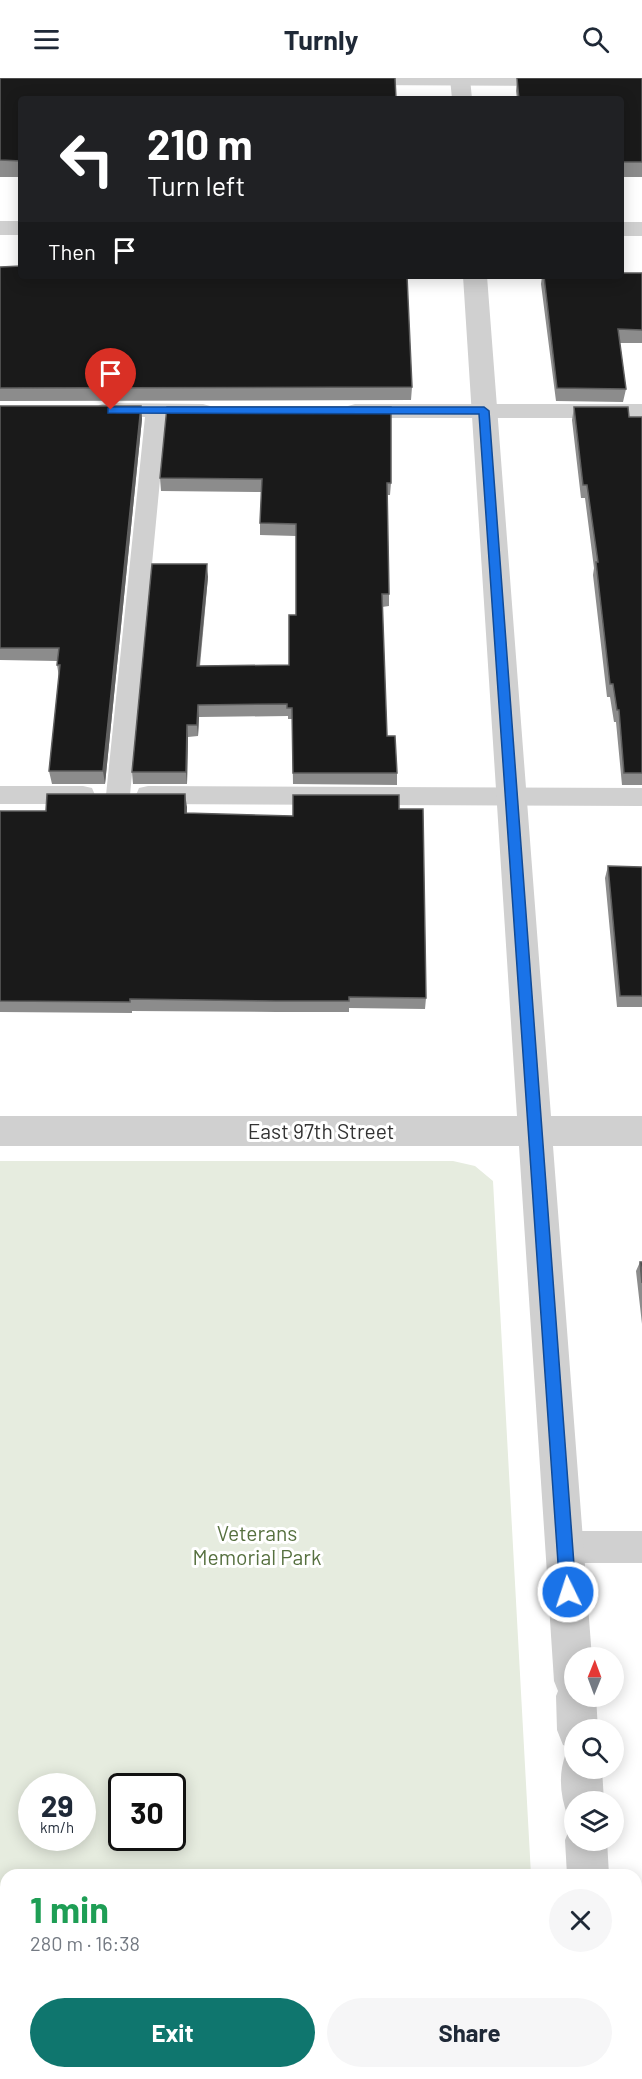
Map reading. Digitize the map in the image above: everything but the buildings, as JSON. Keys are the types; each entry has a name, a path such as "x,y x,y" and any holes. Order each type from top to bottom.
{"street":[{"path":"0,228 18,228"},
{"path":"624,229 642,229"},
{"path":"475,279 572,1647"},
{"name":"East 97th Street","path":"0,1131 642,1131"},
{"path":"587,1851 588,1869"}],"lane":[{"path":"338,80 461,86 575,81"},
{"path":"84,410 227,411"},
{"path":"118,795 156,411"},
{"path":"334,411 642,411"},
{"path":"0,795 642,797"},
{"path":"565,1547 642,1547"}],"green space":[{"name":"Veterans Memorial Park","path":"0,1161 453,1161 475,1166 493,1181 531,1869 0,1869"}],"route":[{"path":"111,410 484,411 568,1592"}]}
